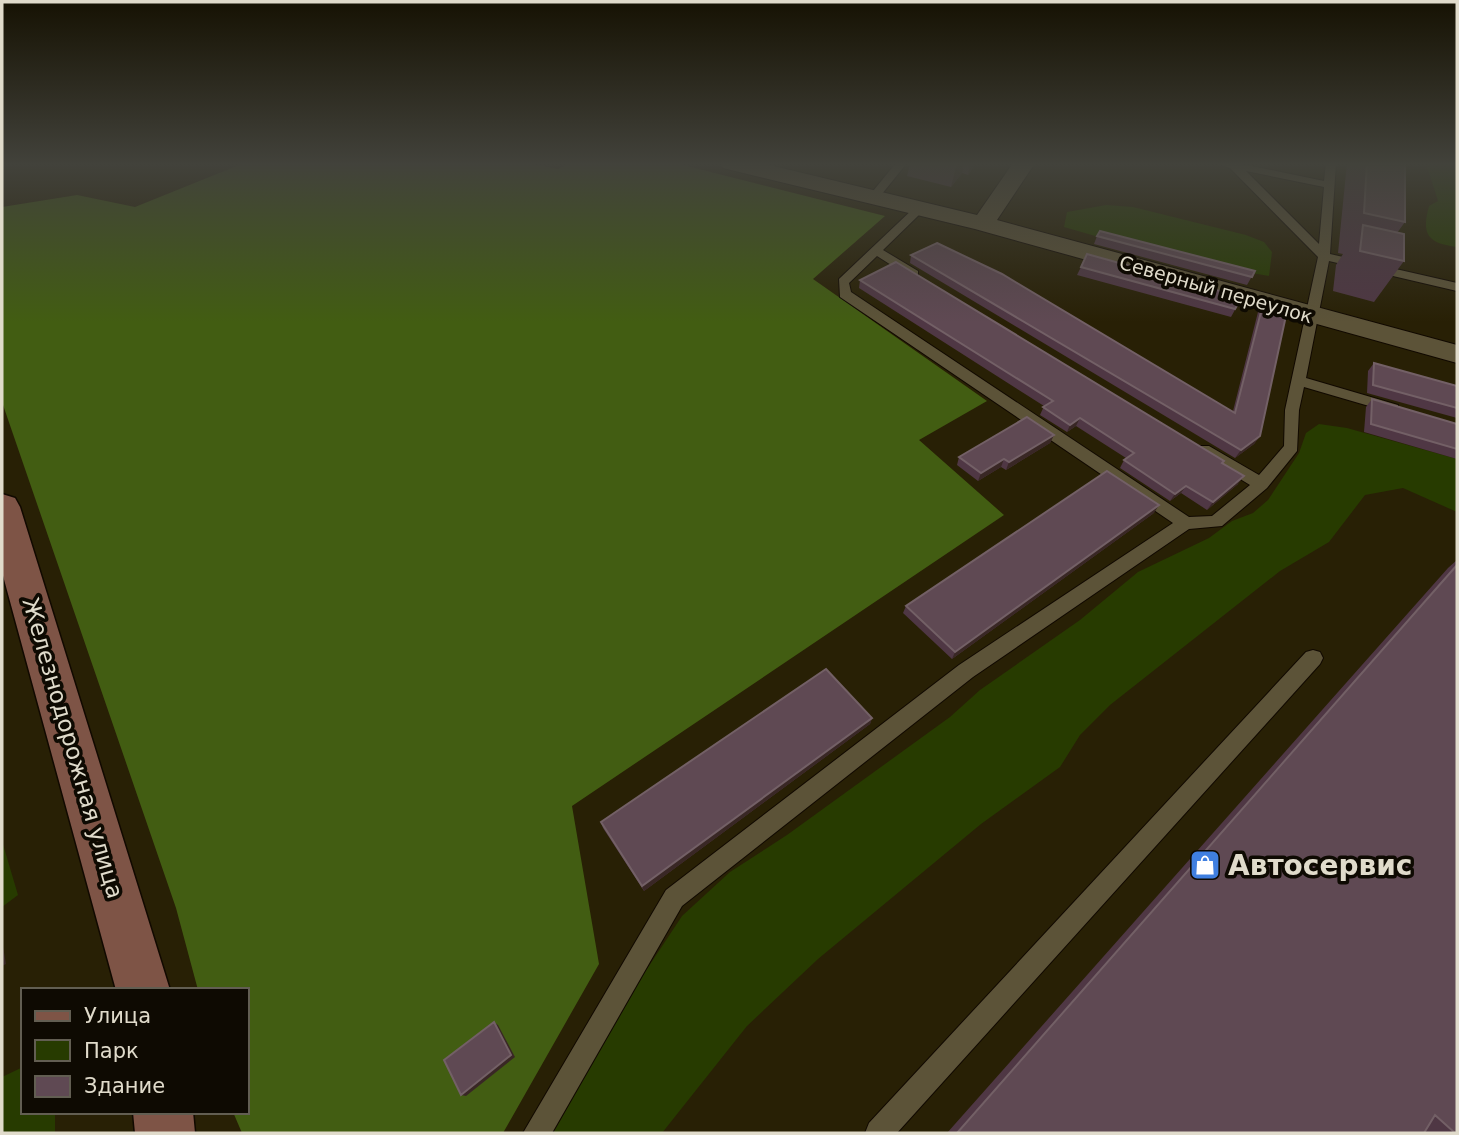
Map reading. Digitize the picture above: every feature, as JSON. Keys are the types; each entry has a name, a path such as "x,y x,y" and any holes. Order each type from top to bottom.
{"main road":[{"name":"Железнодорожная улица","path":"2,507 142,988"},
{"path":"163,1114 165,1133"}],"street":[{"name":"Северный переулок","path":"949,216 1457,354"},
{"path":"983,224 988,216"}],"lane":[{"path":"912,216 843,282 845,294 1186,523"},
{"path":"1284,216 1324,256 1457,287"},
{"path":"537,1133 674,898 966,671 1186,523 1216,522 1261,484 1292,447 1292,410 1313,317 1324,256 1327,216"},
{"path":"876,251 922,279"},
{"path":"1299,381 1404,411"},
{"path":"1191,442 1261,484"},
{"path":"879,1133 1313,658"}],"green space":[{"path":"2,216 885,216 813,279 987,401 919,440 1004,515 572,806 599,964 503,1133 242,1133 234,1114 248,1114 248,988 197,988 176,908 2,402"},
{"path":"1066,216 1169,216 1264,242 1272,252 1269,276 1182,261 1064,227"},
{"path":"1427,216 1457,216 1457,247 1439,243 1429,236"},
{"path":"1319,424 1347,428 1457,459 1457,512 1403,488 1365,495 1329,542 1280,571 1110,705 1080,735 1060,767 981,824 818,959 747,1026 662,1133 553,1133 645,972 682,916 730,872 787,835 950,717 980,690 1080,620 1138,572 1209,538 1232,521 1253,513 1268,500 1299,453 1306,433"},
{"path":"2,841 18,895 2,907"},
{"path":"21,1068 21,1114 55,1114 55,1133 2,1133 2,1077"}],"building":[{"path":"1378,216 1405,216 1405,222"},
{"path":"1363,225 1404,234 1404,261 1360,251"},
{"path":"1100,231 1255,271 1252,277 1097,236"},
{"path":"937,243 1002,274 1235,413 1263,304 1287,311 1260,436 1241,450 911,255"},
{"path":"1087,254 1242,297 1235,309 1081,267"},
{"path":"896,262 1224,461 1222,463 1244,476 1213,502 1186,486 1175,494 1124,460 1134,453 1080,418 1070,425 1043,407 1053,401 860,280"},
{"path":"1374,363 1457,386 1457,408 1373,385"},
{"path":"1372,399 1457,424 1457,449 1371,424"},
{"path":"1027,417 1054,435 1009,462 1004,459 981,473 959,457"},
{"path":"1107,471 1159,505 955,652 906,606"},
{"path":"1457,565 1457,1133 1435,1115 1424,1133 957,1133"},
{"path":"826,669 872,718 642,886 601,822"},
{"path":"494,1022 511,1055 461,1095 444,1060"}],"place":[{"name":"Автосервис","path":"1205,865"}]}
